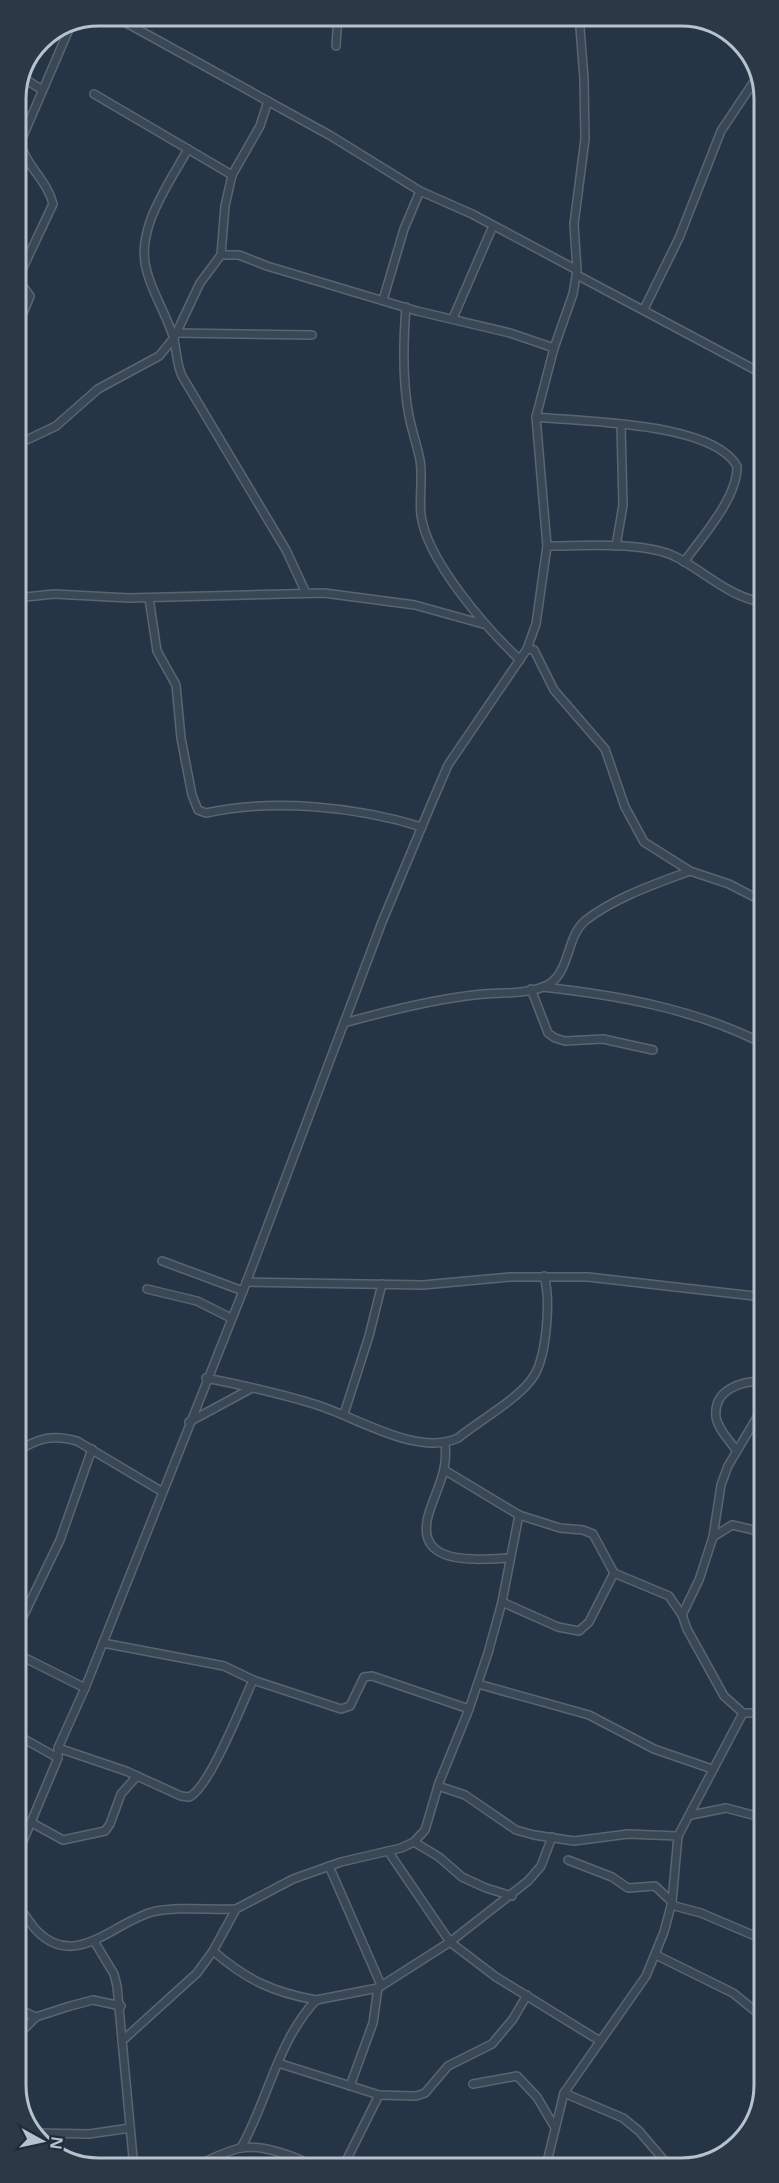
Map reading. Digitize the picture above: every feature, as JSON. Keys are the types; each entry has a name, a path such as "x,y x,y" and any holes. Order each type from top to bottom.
{"street":[{"path":"130,25 268,101 420,191 493,226 754,369"},
{"path":"336,46 337,25"},
{"path":"25,1838 58,1758 58,1748 85,1688 161,1491 243,1291 344,1023 448,765 527,649 536,624 546,546 536,417 554,348 573,294 577,272 574,224 585,139 580,26"},
{"path":"26,129 68,32"},
{"path":"28,81 42,90"},
{"path":"644,309 680,238 721,131 752,84"},
{"path":"94,94 232,176"},
{"path":"26,440 56,426 98,389 159,356 175,336 200,283 221,255 225,206 232,176 260,126 268,101"},
{"path":"188,149 147,230 144,247 147,273 175,336 176,362 182,376 286,550 306,593"},
{"path":"26,158 45,184 53,204 26,261"},
{"path":"383,300 404,229 420,191"},
{"path":"453,318 493,226"},
{"path":"221,255 249,258 267,266 406,307 510,333 554,348"},
{"path":"26,290 30,296 26,306"},
{"path":"406,307 403,370 409,417 421,466 421,515 433,548 483,624 520,660"},
{"path":"175,336 312,335"},
{"path":"536,417 694,436 717,446 737,466 734,484 726,500 684,562"},
{"path":"616,546 623,505 621,426"},
{"path":"546,546 616,546 663,552 723,586 754,599"},
{"path":"26,597 54,594 149,598 324,593 403,602 483,624"},
{"path":"149,598 157,651 176,684 181,738 192,795 198,810 206,813 273,807 354,810 381,814 422,827"},
{"path":"527,649 534,650 554,690 605,748 625,807 644,842 690,871 729,884 754,897"},
{"path":"344,1023 398,1008 473,995 542,987 555,980 561,972 573,935 585,921 649,886 690,871"},
{"path":"542,987 613,997 676,1011 737,1030 754,1039"},
{"path":"531,989 548,1033 555,1038 565,1041 603,1039 653,1050"},
{"path":"162,1260 243,1291"},
{"path":"206,1378 253,1387 344,1414 396,1435 445,1444 458,1438 531,1381 539,1362 547,1317 548,1299 544,1276"},
{"path":"246,1282 446,1284 510,1277 588,1277 754,1296"},
{"path":"344,1414 369,1336 382,1284"},
{"path":"147,1288 197,1301 231,1318"},
{"path":"736,1450 719,1425 717,1407 723,1394 733,1385 754,1382"},
{"path":"189,1422 253,1387"},
{"path":"682,1615 699,1580 713,1537 721,1485 736,1450 754,1421"},
{"path":"25,1448 50,1436 77,1441 161,1491"},
{"path":"445,1444 446,1471 426,1524 425,1534 428,1542 452,1557 467,1560 509,1558"},
{"path":"25,1612 60,1540 92,1449"},
{"path":"446,1471 519,1515 560,1528 583,1530 594,1534 614,1573 623,1579 661,1591 675,1603 724,1696 743,1713 754,1713"},
{"path":"25,1915 39,1932 63,1946 84,1946 132,1919 154,1912 236,1909 293,1879 329,1866 414,1842 428,1823 438,1786 478,1684 502,1602 519,1515"},
{"path":"713,1537 732,1525 754,1530"},
{"path":"502,1602 558,1627 579,1631 590,1622 614,1573"},
{"path":"103,1643 202,1660 224,1666 253,1680 346,1709 364,1677 372,1676 469,1709"},
{"path":"25,1658 85,1688"},
{"path":"58,1748 137,1776 181,1796 194,1795 219,1755 253,1680"},
{"path":"478,1684 589,1715 654,1749 712,1769"},
{"path":"548,2158 564,2093 646,1976 656,1955 671,1904 678,1836 743,1713"},
{"path":"25,1740 58,1758"},
{"path":"32,1823 63,1840 105,1831 121,1794 137,1776"},
{"path":"438,1786 465,1796 516,1830 574,1841 628,1834 678,1836"},
{"path":"691,1815 726,1808 754,1815"},
{"path":"213,1951 235,1970 259,1984 316,2000 380,1986 450,1942 512,1896 541,1866 552,1837"},
{"path":"414,1842 439,1857 462,1877 512,1896"},
{"path":"388,1851 450,1942 473,1962 600,2041"},
{"path":"568,1860 612,1877 628,1888 655,1886 671,1904 701,1913 754,1935"},
{"path":"329,1866 380,1986 373,2023 350,2086"},
{"path":"122,2041 196,1973 213,1951 236,1909"},
{"path":"94,1941 114,1974 120,2006 133,2157"},
{"path":"656,1955 733,1993 754,2010"},
{"path":"278,2063 379,2095 416,2096 425,2093 448,2066 492,2044 502,2034 527,1995"},
{"path":"25,2028 36,2017 93,2000 120,2006"},
{"path":"241,2148 255,2124 288,2040 316,2000"},
{"path":"25,2012 36,2017"},
{"path":"473,2084 517,2076 537,2097 554,2126"},
{"path":"564,2093 623,2118 639,2131 662,2158"},
{"path":"348,2157 379,2095"},
{"path":"45,2133 89,2134 130,2128"},
{"path":"219,2157 241,2148 293,2157"}]}
